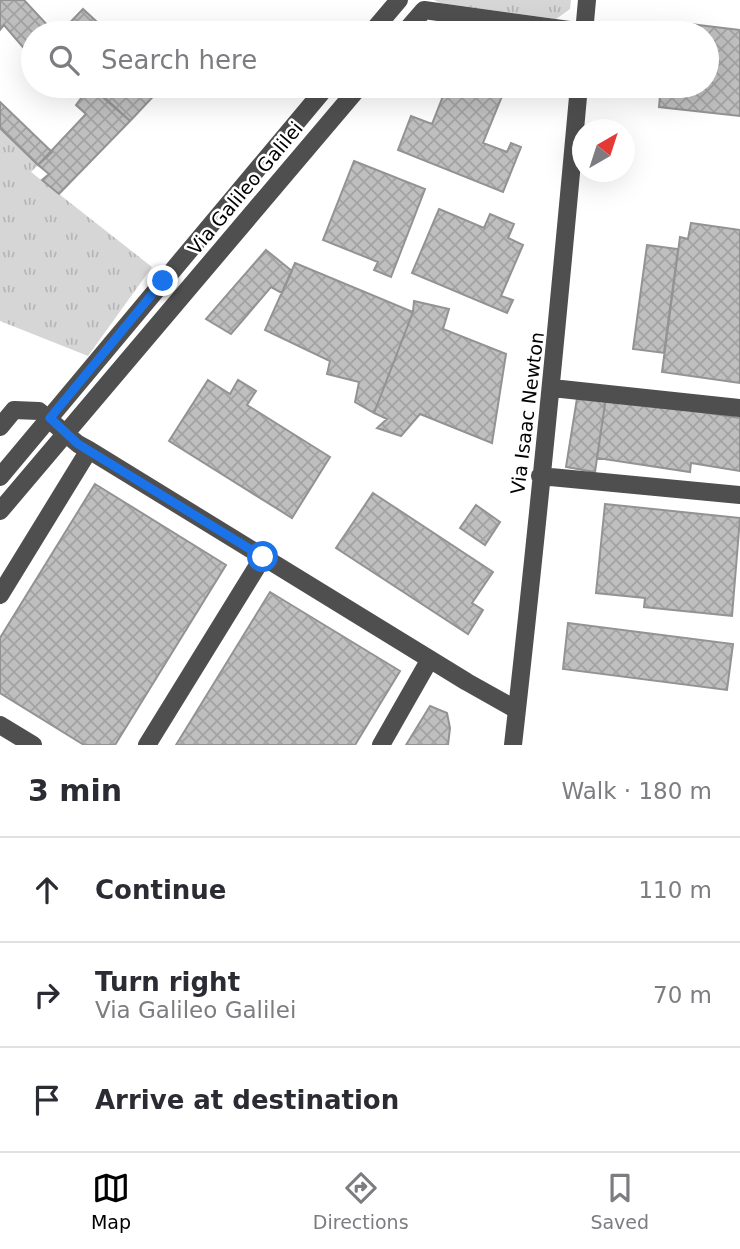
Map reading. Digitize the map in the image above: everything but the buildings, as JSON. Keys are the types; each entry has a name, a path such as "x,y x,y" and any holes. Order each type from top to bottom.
{"street":[{"path":"382,21 399,0"},
{"path":"585,21 587,0"},
{"path":"410,21 419,5 513,21"},
{"name":"Via Galileo Galilei","path":"0,477 317,98"},
{"name":"Via Galileo Galilei","path":"0,511 349,98"},
{"name":"Via Isaac Newton","path":"513,745 540,476 552,388 578,98"},
{"path":"552,388 740,408"},
{"path":"0,427 14,410 39,411 78,444 517,710"},
{"path":"0,595 89,450"},
{"path":"540,476 740,495"},
{"path":"147,745 263,557"},
{"path":"381,745 430,659"},
{"path":"0,725 33,745"}],"green space":[{"path":"434,0 571,0 570,9 556,19"},
{"path":"0,128 38,165 31,172 152,267 88,356 0,321"}],"route":[{"path":"163,281 50,418 78,444 263,557"}]}
